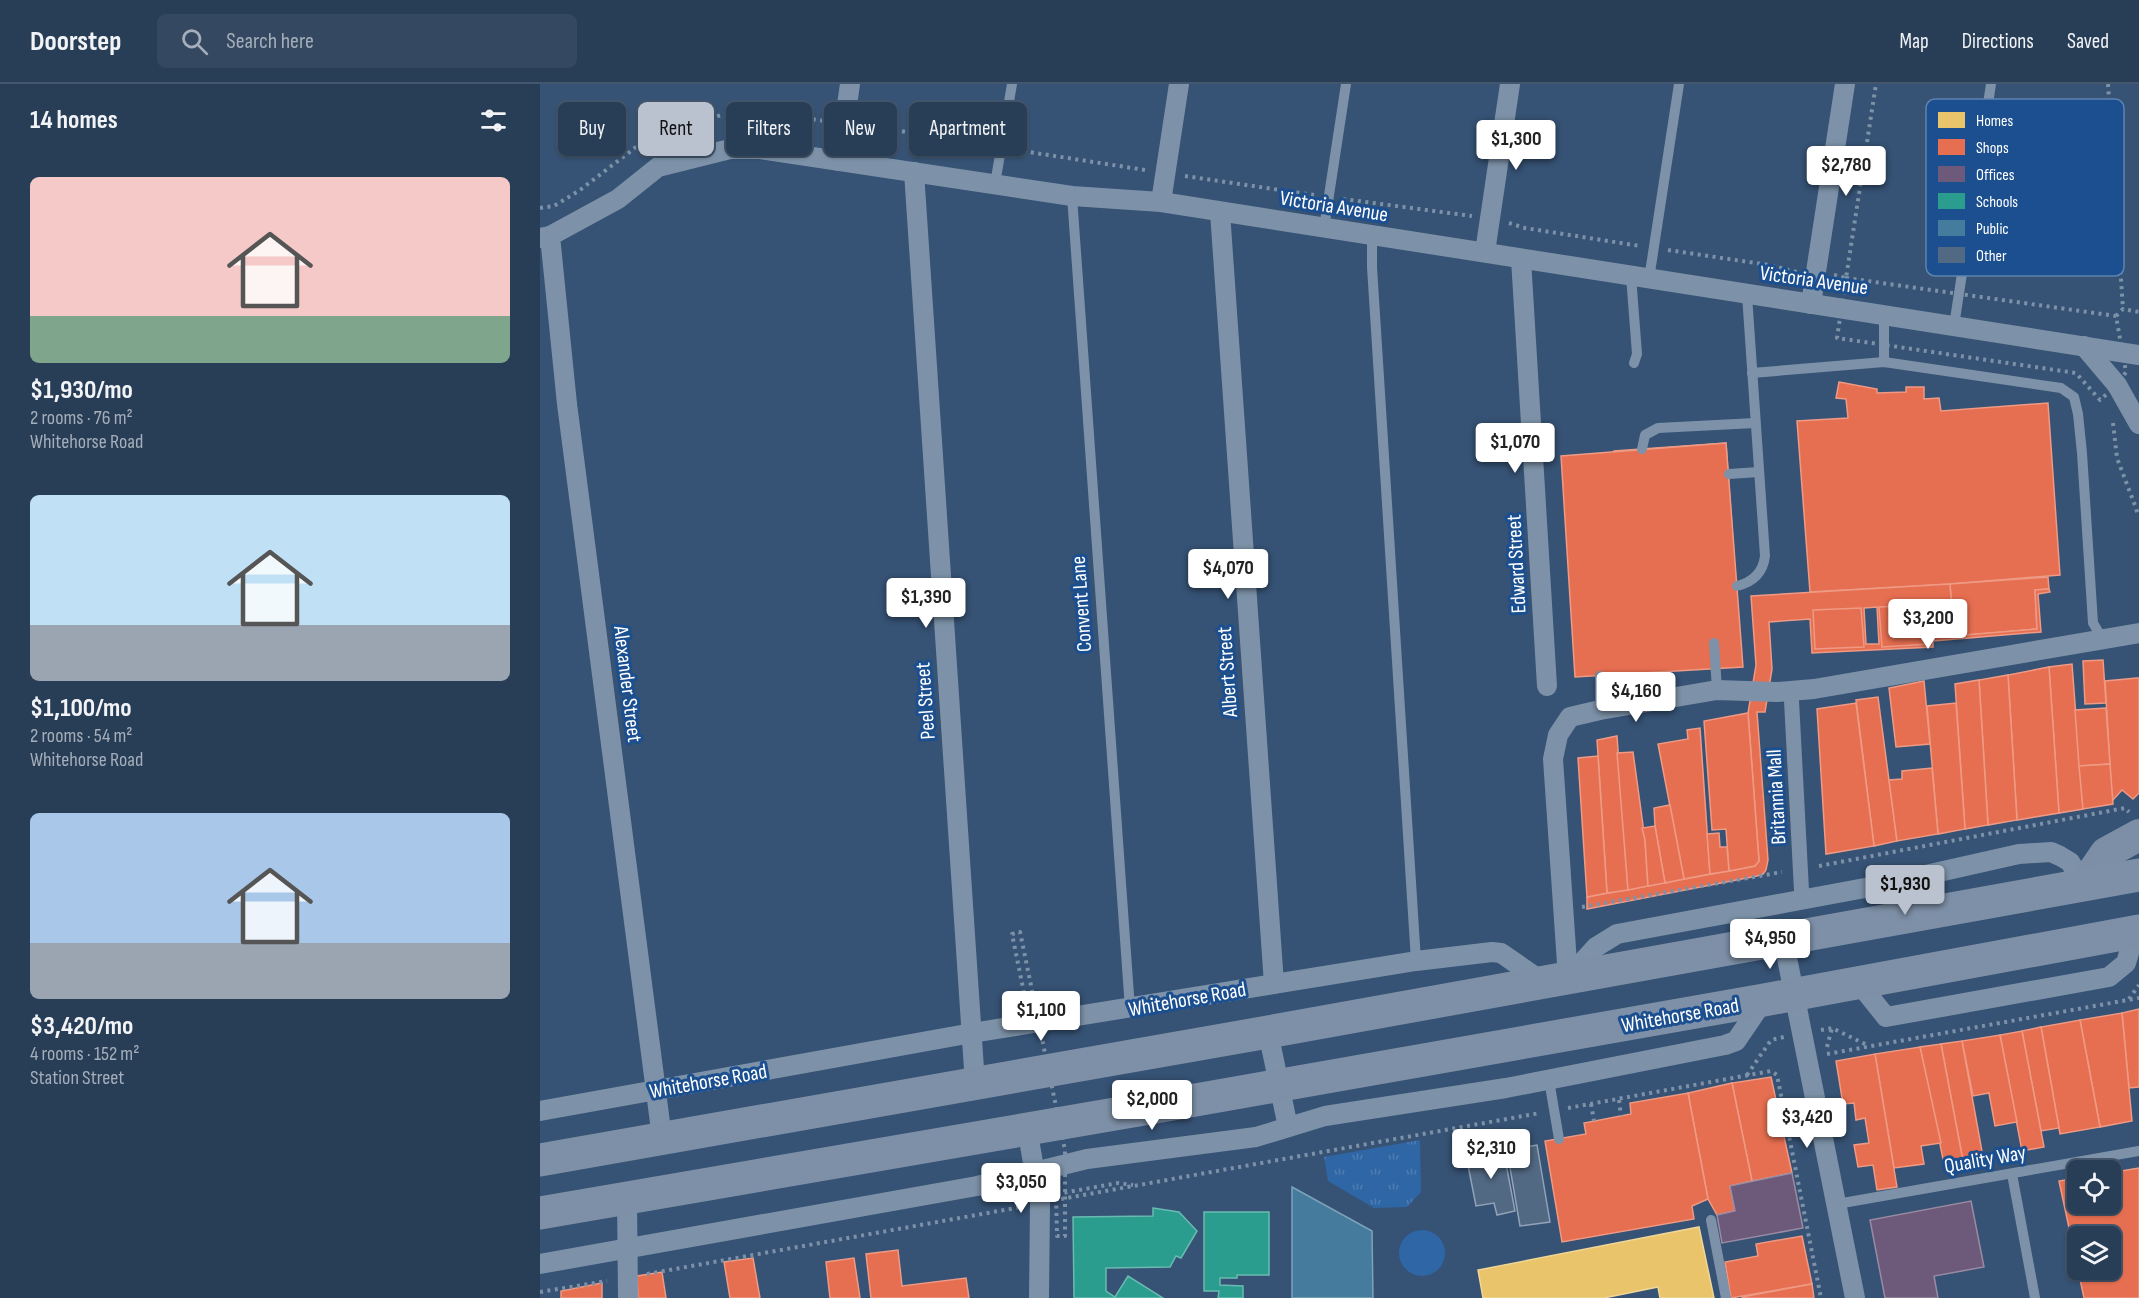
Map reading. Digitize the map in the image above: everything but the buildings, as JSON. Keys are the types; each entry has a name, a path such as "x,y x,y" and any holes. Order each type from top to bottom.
{"highway":[{"path":"540,1160 1268,1032 1783,938 1944,912 2139,875"},
{"name":"Whitehorse Road","path":"540,1213 1278,1086 2137,931"}],"main road":[{"path":"2084,885 2106,853 2136,825"}],"street":[{"path":"839,161 850,84"},
{"path":"1161,202 1179,84"},
{"path":"1485,252 1510,84"},
{"path":"1811,304 1845,84"},
{"name":"Victoria Avenue","path":"545,237 618,200 658,167 730,149 760,149 1072,196 1161,202 2139,355"},
{"name":"Peel Street","path":"914,172 975,1084"},
{"name":"Albert Street","path":"1220,212 1274,984"},
{"name":"Alexander Street","path":"545,237 662,1138"},
{"name":"Edward Street","path":"1521,259 1547,686"},
{"path":"2084,346 2117,385 2139,424"},
{"path":"1556,980 1553,759 1558,735 1570,717 1717,690 1791,691 1826,687 2139,633"},
{"name":"Britannia Mall","path":"1791,691 1802,900"},
{"path":"1556,980 1596,947 1617,934 1881,885 2019,854 2051,852 2070,862 2084,885"},
{"path":"1881,885 1944,912"},
{"path":"1783,938 1779,997 1837,1204 1855,1298"},
{"name":"Whitehorse Road","path":"540,1111 972,1033 1416,961 1491,952 1502,953 1556,980"},
{"name":"Whitehorse Road","path":"540,1264 976,1186 1087,1159 1256,1137 1325,1116 1549,1080 1725,1045 1736,1041 1779,997"},
{"path":"1268,1032 1288,1127"},
{"path":"1027,1128 1040,1203 1039,1298"},
{"path":"627,1197 628,1298"}],"lane":[{"path":"995,184 1012,84"},
{"path":"1324,228 1346,84"},
{"path":"1634,363 1637,354 1640,278 1679,84"},
{"path":"1989,99 1991,84"},
{"name":"Convent Lane","path":"1072,196 1130,1009"},
{"path":"1372,236 1372,267 1416,961"},
{"path":"1954,326 1962,276"},
{"path":"1737,586 1747,584 1757,576 1764,567 1765,556 1747,295"},
{"path":"1884,315 1884,362"},
{"path":"1752,373 1884,362 2061,388 2074,396 2082,453 2093,623 2102,638"},
{"path":"1642,449 1645,435 1658,428 1755,423"},
{"path":"1729,474 1759,472"},
{"path":"1714,643 1717,690"},
{"path":"1600,676 1600,710"},
{"path":"1549,1080 1559,1138"},
{"name":"Quality Way","path":"1837,1204 2139,1151"},
{"path":"2012,1174 2036,1298"},
{"path":"1711,1220 1726,1298"}],"path":[{"path":"1846,278 1876,84"},
{"path":"2108,84 2109,99"},
{"path":"2116,316 2123,309 2121,276"},
{"path":"2123,309 2139,312"},
{"path":"2100,400 2106,408"},
{"path":"2113,416 2117,458 2138,516"},
{"path":"1576,908 2125,808 2136,825"},
{"path":"1027,1005 1012,934 1020,932 1065,1150 1065,1161 1065,1172 1065,1182 1065,1193 1065,1236 1057,1236 1056,1194 1067,1192 1118,1183 1140,1185"},
{"path":"2128,1000 2139,985"},
{"path":"1825,1054 2139,998"},
{"path":"1832,1028 1869,1046"},
{"path":"540,1292 1771,1071 1777,1075 1821,1298"},
{"path":"1619,1100 1621,1116"},
{"path":"1591,1104 1594,1121"}],"green space":[{"path":"1420,1140 1421,1192 1407,1207 1374,1208 1328,1181 1324,1157"},
{"path":"1422,1230 1431,1231 1439,1236 1444,1244 1444,1262 1439,1270 1431,1275 1422,1276 1413,1275 1405,1270 1400,1262 1399,1253 1400,1244 1405,1236 1413,1231"}]}
